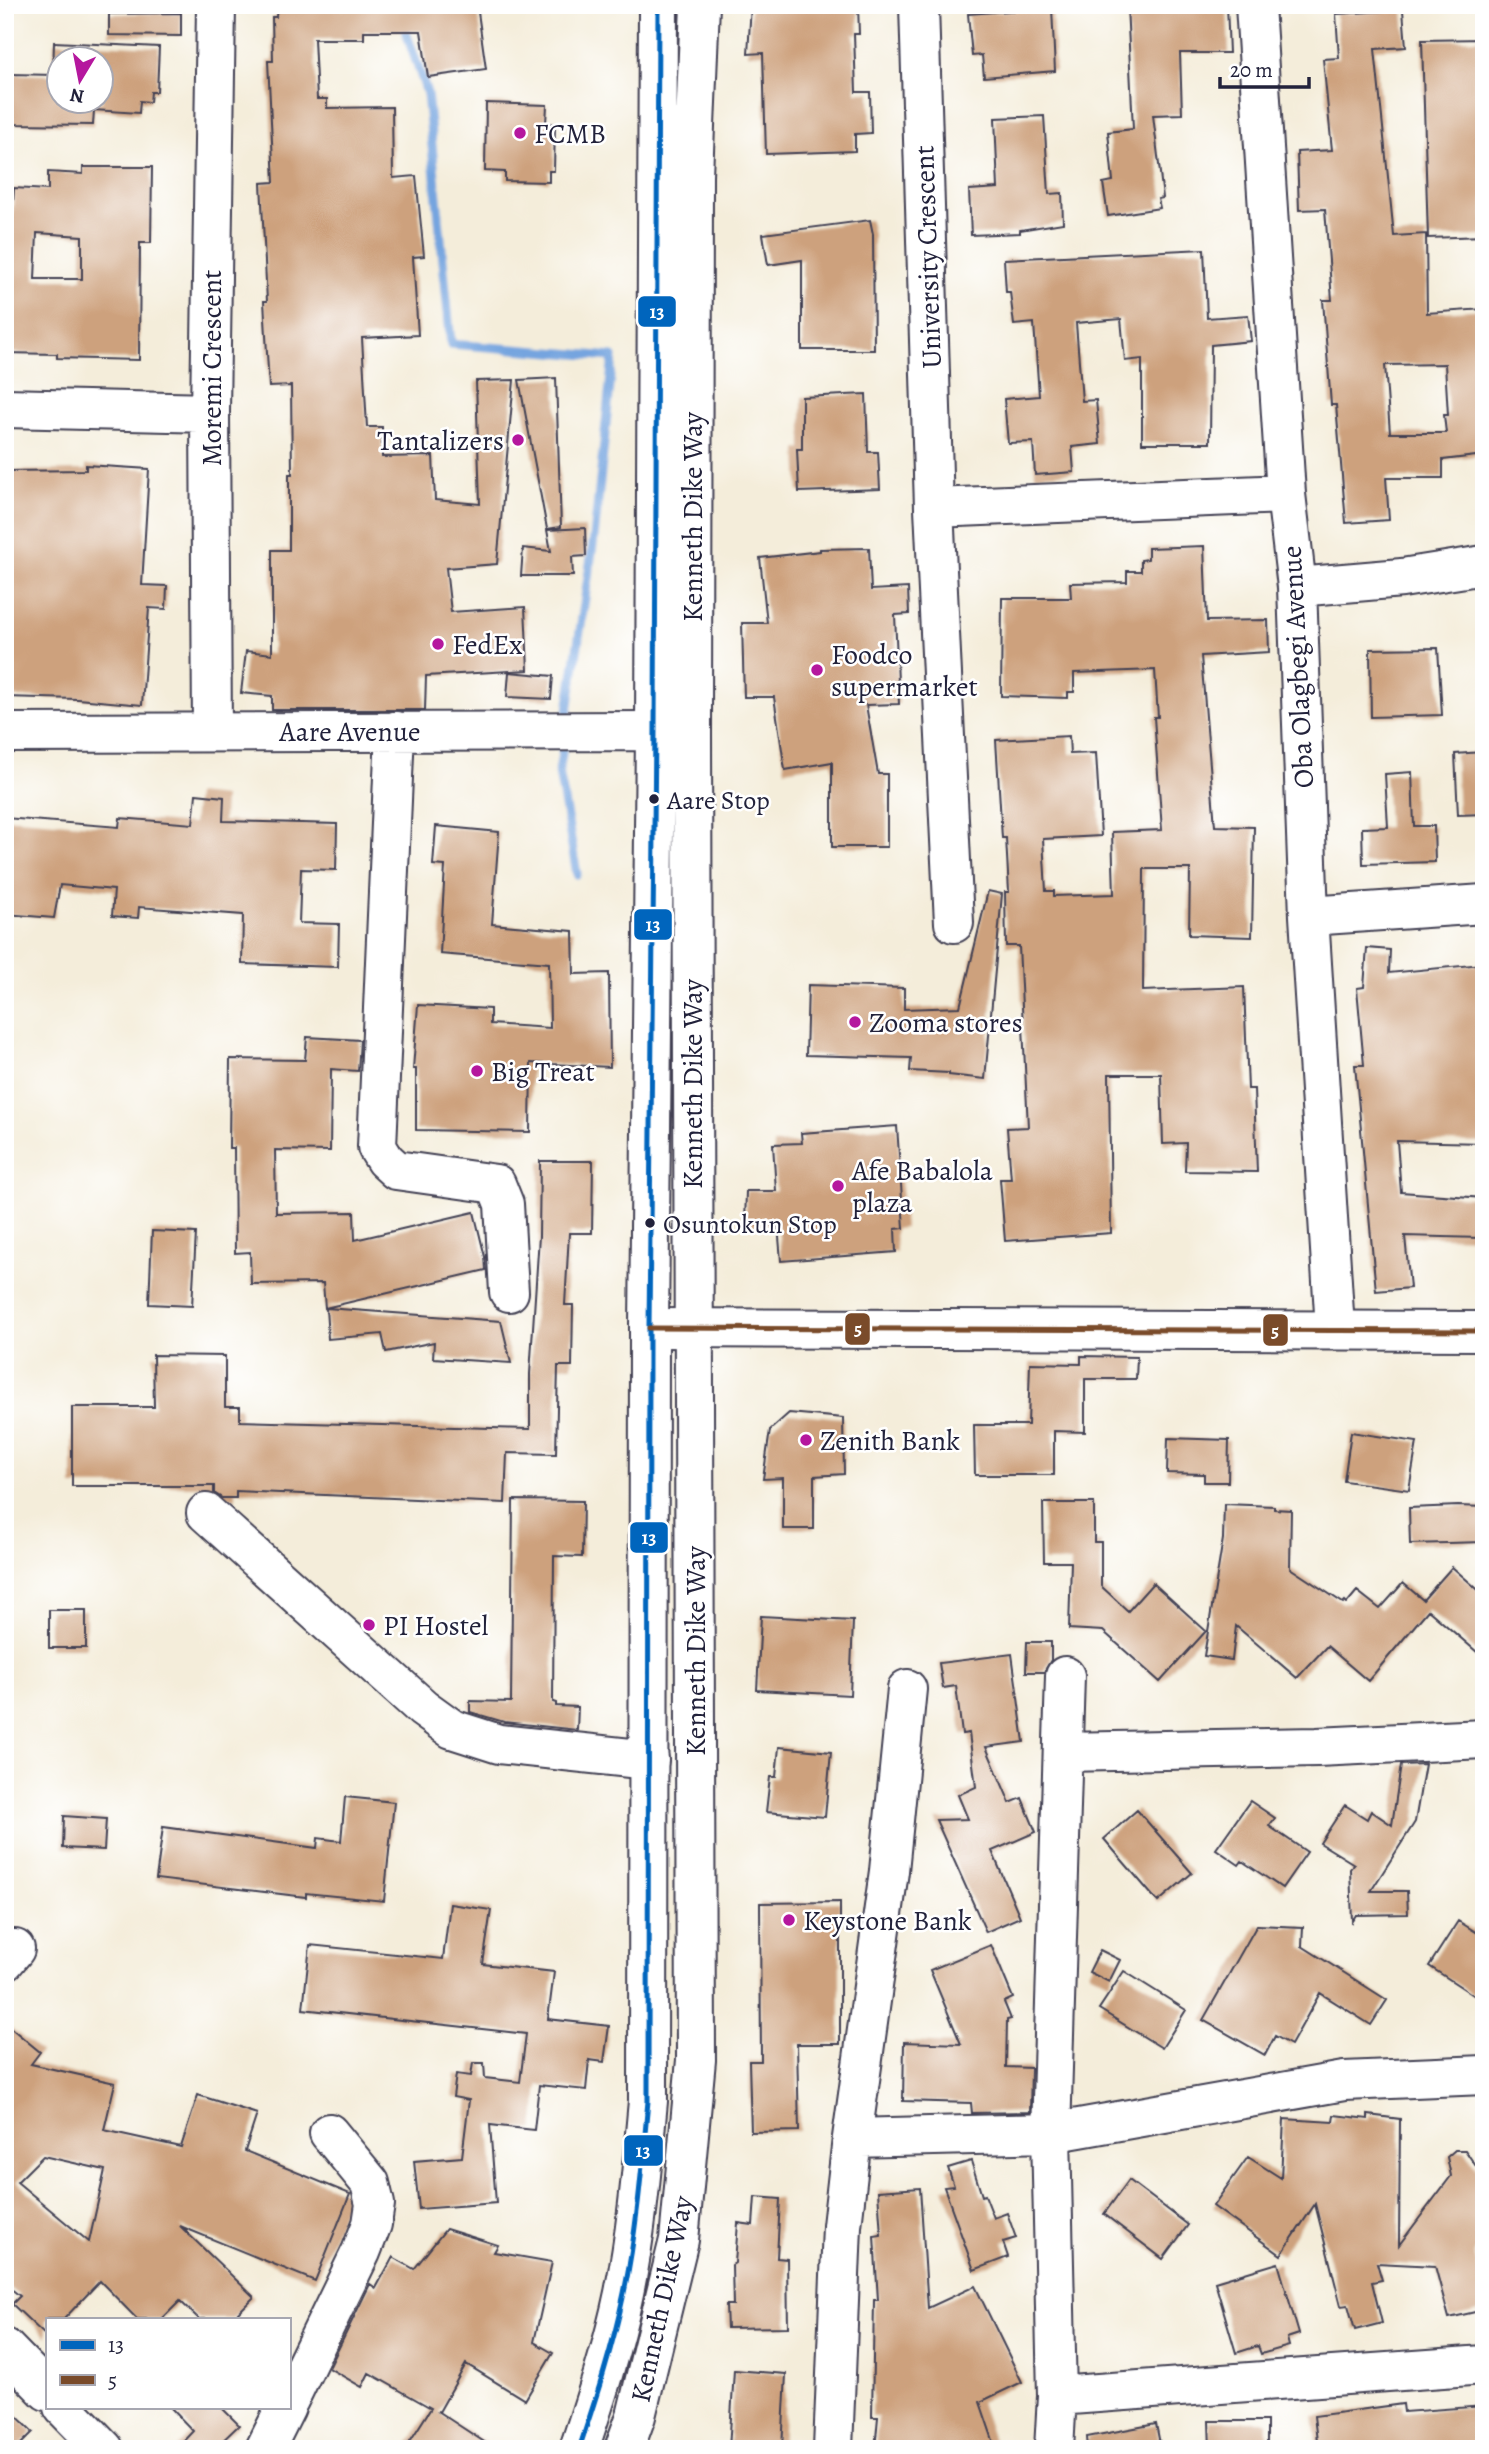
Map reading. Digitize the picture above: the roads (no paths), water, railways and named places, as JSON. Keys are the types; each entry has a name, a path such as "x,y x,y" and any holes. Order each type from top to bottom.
{"main road":[{"name":"Moremi Crescent","path":"212,731 210,413 216,5"},
{"name":"Kenneth Dike Way","path":"579,2449 602,2381 624,2294 640,2200 648,2101 649,1328 658,5"},
{"name":"Kenneth Dike Way","path":"624,2449 636,2416 679,2240 696,2060 692,1330 693,189 700,5"},
{"name":"University Crescent","path":"919,5 934,508 954,923"},
{"name":"Oba Olagbegi Avenue","path":"1255,5 1286,494 1297,587 1309,916 1335,1329"},
{"path":"5,408 210,413"},
{"path":"934,508 1286,494"},
{"path":"1297,587 1402,578 1484,565"},
{"path":"396,731 377,1147 396,1170 496,1184 504,1204 509,1292"},
{"name":"Aare Avenue","path":"5,733 655,731 692,744"},
{"path":"1309,916 1484,904"},
{"path":"649,1328 1484,1331"},
{"path":"206,1513 423,1708 452,1729 499,1744 696,1772"},
{"path":"1055,2449 1057,2396 1051,2133 1065,1676"},
{"path":"833,2449 842,2226 889,1871 907,1689"},
{"path":"1063,1752 1317,1747 1484,1739"},
{"path":"852,2138 1051,2133 1344,2081 1484,2075"},
{"path":"290,2398 361,2252 372,2224 375,2204 370,2183 329,2133"},
{"path":"5,2348 46,2390"},
{"path":"1057,2396 1484,2365"},
{"path":"64,2408 104,2449"},
{"path":"265,2449 286,2408"}],"waterway":[{"path":"402,21 427,93 451,344 613,357 594,538 566,724"},
{"path":"564,741 559,772 577,874"}],"place":[{"name":"FCMB","path":"520,133"},
{"name":"Tantalizers","path":"518,440"},
{"name":"FedEx","path":"438,644"},
{"name":"Foodco supermarket","path":"817,670"},
{"name":"Aare Stop","path":"654,799"},
{"name":"Zooma stores","path":"855,1022"},
{"name":"Big Treat","path":"477,1071"},
{"name":"Afe Babalola plaza","path":"838,1186"},
{"name":"Osuntokun Stop","path":"650,1223"},
{"name":"Zenith Bank","path":"806,1440"},
{"name":"PI Hostel","path":"369,1625"},
{"name":"Keystone Bank","path":"789,1920"}]}
